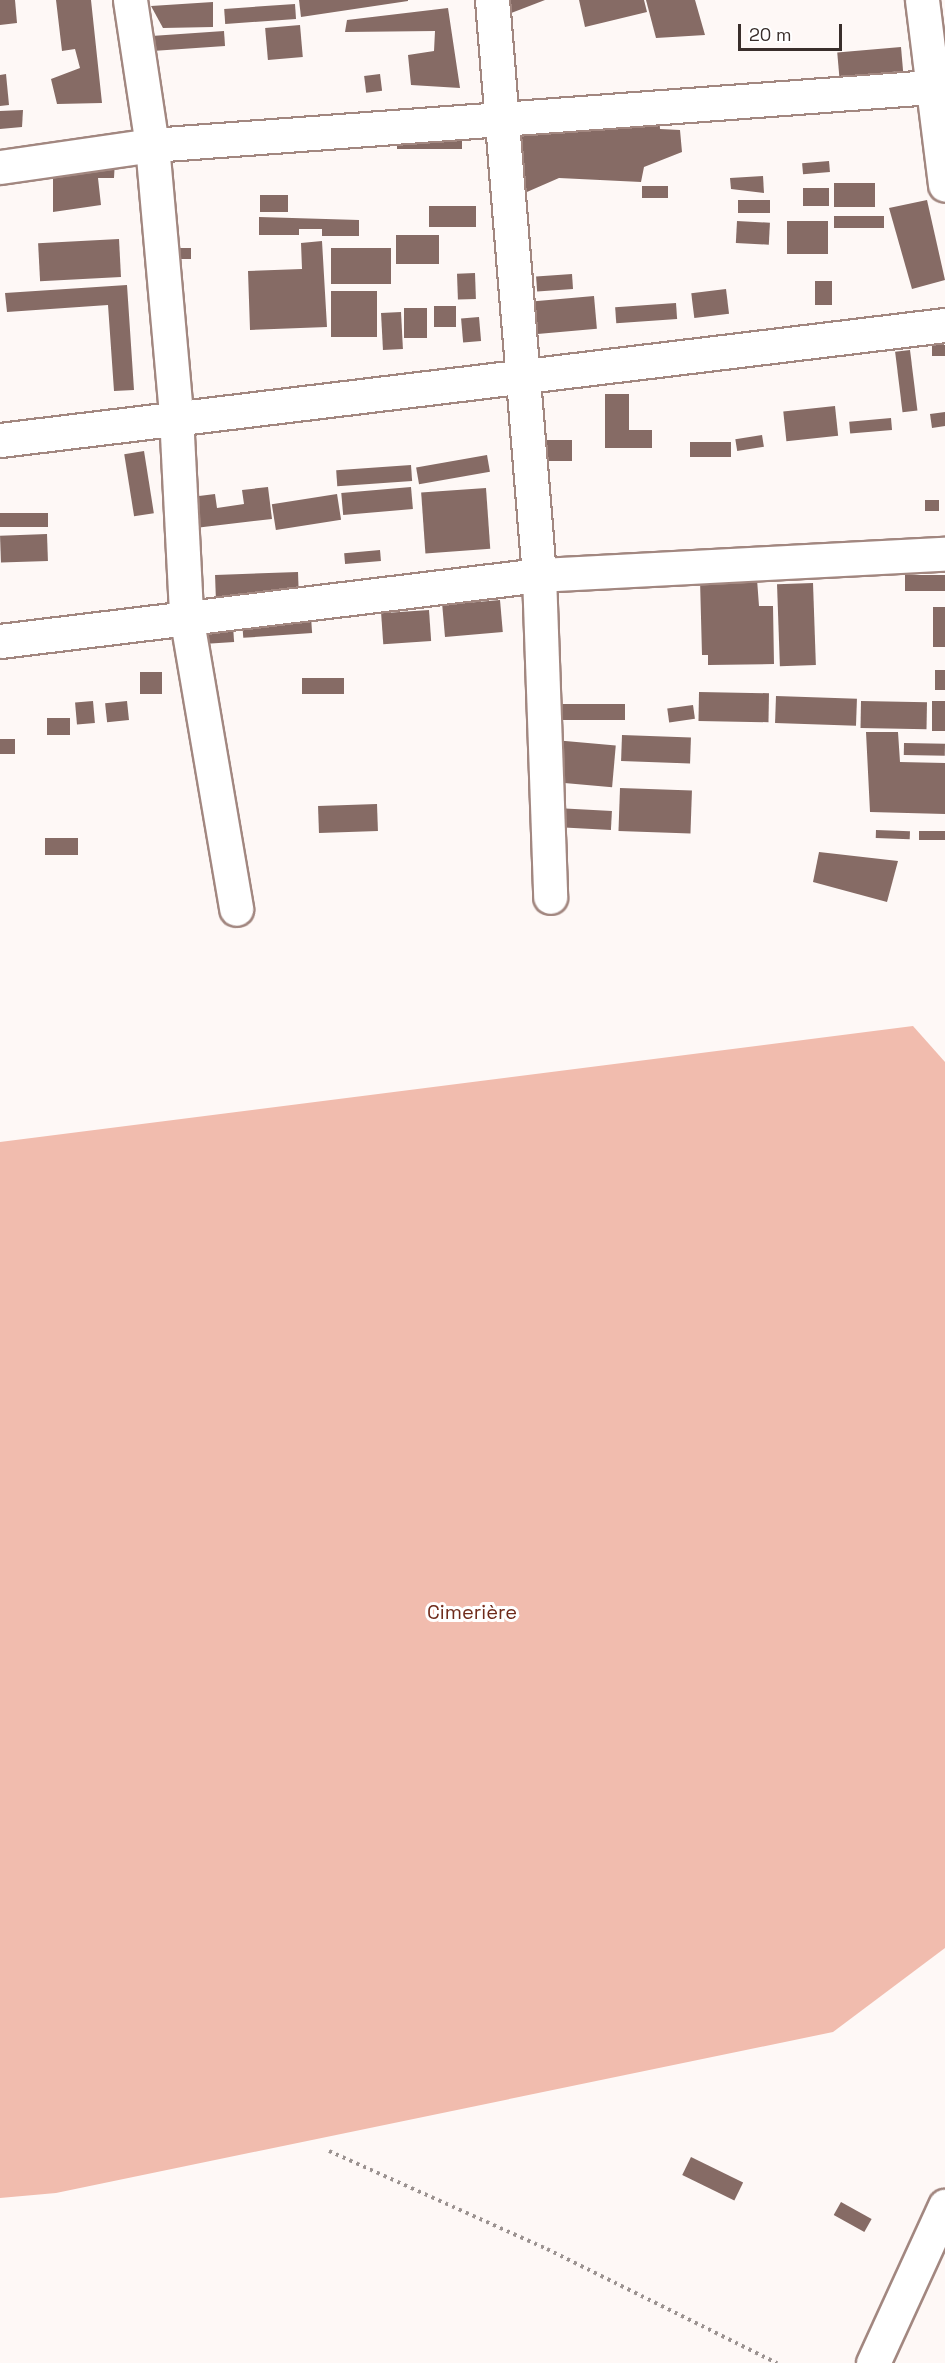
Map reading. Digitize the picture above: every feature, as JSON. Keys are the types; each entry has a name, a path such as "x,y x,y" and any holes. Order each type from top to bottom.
{"street":[{"path":"130,0 152,145 176,415 186,615 237,909"},
{"path":"492,0 539,575 550,897"},
{"path":"922,0 930,87 945,185"},
{"path":"0,167 152,145 930,87"},
{"path":"0,440 176,415 945,325"},
{"path":"0,641 186,615 539,575 945,554"},
{"path":"873,2363 945,2206"}],"path":[{"path":"329,2151 547,2249 777,2363"}],"green space":[{"name":"Cimerière","path":"913,1026 945,1062 945,1948 833,2032 56,2193 0,2198 0,1142"}],"building":[{"path":"0,0 15,0 17,23 0,25"},
{"path":"56,0 91,0 102,103 57,104 51,79 80,68 75,49 62,51"},
{"path":"299,0 408,0 408,1 301,17"},
{"path":"503,0 545,0 506,15"},
{"path":"579,0 644,0 647,12 585,27"},
{"path":"646,0 695,0 705,35 656,38"},
{"path":"213,2 213,27 163,28 151,6"},
{"path":"295,4 296,19 225,24 224,9"},
{"path":"448,8 460,88 411,85 408,55 434,51 435,31 345,32 347,20"},
{"path":"300,25 303,57 268,60 265,28"},
{"path":"224,31 225,46 145,52 144,37"},
{"path":"901,47 903,71 839,76 837,53"},
{"path":"6,74 9,105 0,106 0,75"},
{"path":"380,74 382,91 366,93 364,76"},
{"path":"23,110 22,127 0,129 0,111"},
{"path":"659,113 660,129 680,130 682,152 644,167 641,182 559,178 520,195 514,125"},
{"path":"397,129 462,129 462,149 397,149"},
{"path":"115,161 114,178 98,178 101,205 53,212 53,162"},
{"path":"829,161 830,172 803,174 802,163"},
{"path":"763,176 764,193 731,189 730,178"},
{"path":"834,183 875,183 875,207 834,207"},
{"path":"642,186 668,186 668,198 642,198"},
{"path":"803,188 829,188 829,206 803,206"},
{"path":"260,195 288,195 288,212 260,212"},
{"path":"738,200 770,200 770,213 738,213"},
{"path":"927,200 945,280 912,289 889,208"},
{"path":"429,206 476,206 476,227 429,227"},
{"path":"834,216 884,216 884,228 834,228"},
{"path":"259,217 359,220 359,236 322,236 322,229 299,229 299,235 259,235"},
{"path":"737,221 770,223 769,245 736,243"},
{"path":"787,221 828,221 828,254 787,254"},
{"path":"396,235 439,235 439,264 396,264"},
{"path":"119,239 121,277 40,281 38,243"},
{"path":"322,241 327,327 250,330 248,271 302,269 301,243"},
{"path":"167,248 191,248 191,259 167,259"},
{"path":"331,248 391,248 391,284 331,284"},
{"path":"475,273 476,299 458,300 457,274"},
{"path":"572,274 573,289 537,291 536,277"},
{"path":"815,281 832,281 832,305 815,305"},
{"path":"127,285 134,390 114,391 108,305 7,312 5,293"},
{"path":"726,289 729,314 694,318 691,293"},
{"path":"331,291 377,291 377,337 331,337"},
{"path":"594,296 597,329 526,335 523,302"},
{"path":"676,303 677,319 616,323 615,307"},
{"path":"434,306 456,306 456,327 434,327"},
{"path":"404,308 427,308 427,338 404,338"},
{"path":"401,312 403,349 383,350 381,313"},
{"path":"479,317 481,341 463,342 461,319"},
{"path":"932,345 945,345 945,356 932,356"},
{"path":"910,350 917,411 903,412 895,352"},
{"path":"605,394 629,394 629,430 652,430 652,448 605,448"},
{"path":"835,406 838,436 786,441 783,411"},
{"path":"945,412 945,426 932,428 930,414"},
{"path":"891,418 892,430 850,434 849,422"},
{"path":"762,435 764,447 737,451 735,439"},
{"path":"534,440 572,440 572,461 534,461"},
{"path":"690,442 731,442 731,457 690,457"},
{"path":"144,451 154,513 134,516 124,454"},
{"path":"487,455 490,472 419,484 416,468"},
{"path":"411,465 412,481 337,486 336,470"},
{"path":"268,487 272,519 195,528 191,497 215,494 217,508 244,504 242,490"},
{"path":"411,487 413,509 343,515 341,493"},
{"path":"486,488 490,549 425,553 421,493"},
{"path":"337,494 341,520 276,530 272,504"},
{"path":"925,500 939,500 939,511 925,511"},
{"path":"0,513 48,513 48,527 0,527"},
{"path":"47,534 48,561 1,563 0,536"},
{"path":"380,550 381,561 345,564 344,553"},
{"path":"298,572 299,599 216,602 215,575"},
{"path":"905,575 945,575 945,591 905,591"},
{"path":"757,579 759,606 773,606 774,664 708,665 708,655 702,655 700,580"},
{"path":"813,583 816,665 780,666 777,584"},
{"path":"500,600 503,632 445,637 442,605"},
{"path":"933,607 945,607 945,647 933,647"},
{"path":"429,610 431,641 383,644 381,613"},
{"path":"311,617 312,633 243,638 242,622"},
{"path":"233,626 234,642 207,644 206,628"},
{"path":"935,670 945,670 945,690 935,690"},
{"path":"140,672 162,672 162,694 140,694"},
{"path":"302,678 344,678 344,694 302,694"},
{"path":"699,692 769,693 768,722 698,721"},
{"path":"776,696 857,699 856,726 775,723"},
{"path":"93,701 95,723 77,724 75,703"},
{"path":"127,701 129,720 107,722 105,703"},
{"path":"861,701 927,702 927,729 861,728"},
{"path":"932,701 945,701 945,731 932,731"},
{"path":"547,704 625,704 625,720 547,720"},
{"path":"693,705 695,719 669,722 667,709"},
{"path":"47,718 70,718 70,735 47,735"},
{"path":"866,732 898,732 900,762 945,763 945,814 870,812"},
{"path":"622,735 691,737 690,763 621,761"},
{"path":"0,739 15,739 15,754 0,754"},
{"path":"554,740 616,745 612,787 550,782"},
{"path":"904,743 945,744 945,756 904,755"},
{"path":"620,788 692,791 690,833 618,831"},
{"path":"377,804 378,831 319,833 318,806"},
{"path":"556,808 612,811 611,830 555,827"},
{"path":"876,830 910,831 910,839 876,838"},
{"path":"919,831 945,831 945,840 919,840"},
{"path":"45,838 78,838 78,855 45,855"},
{"path":"819,852 898,861 887,902 813,882"},
{"path":"691,2157 743,2182 734,2200 682,2175"},
{"path":"841,2202 872,2219 864,2232 834,2215"}]}
